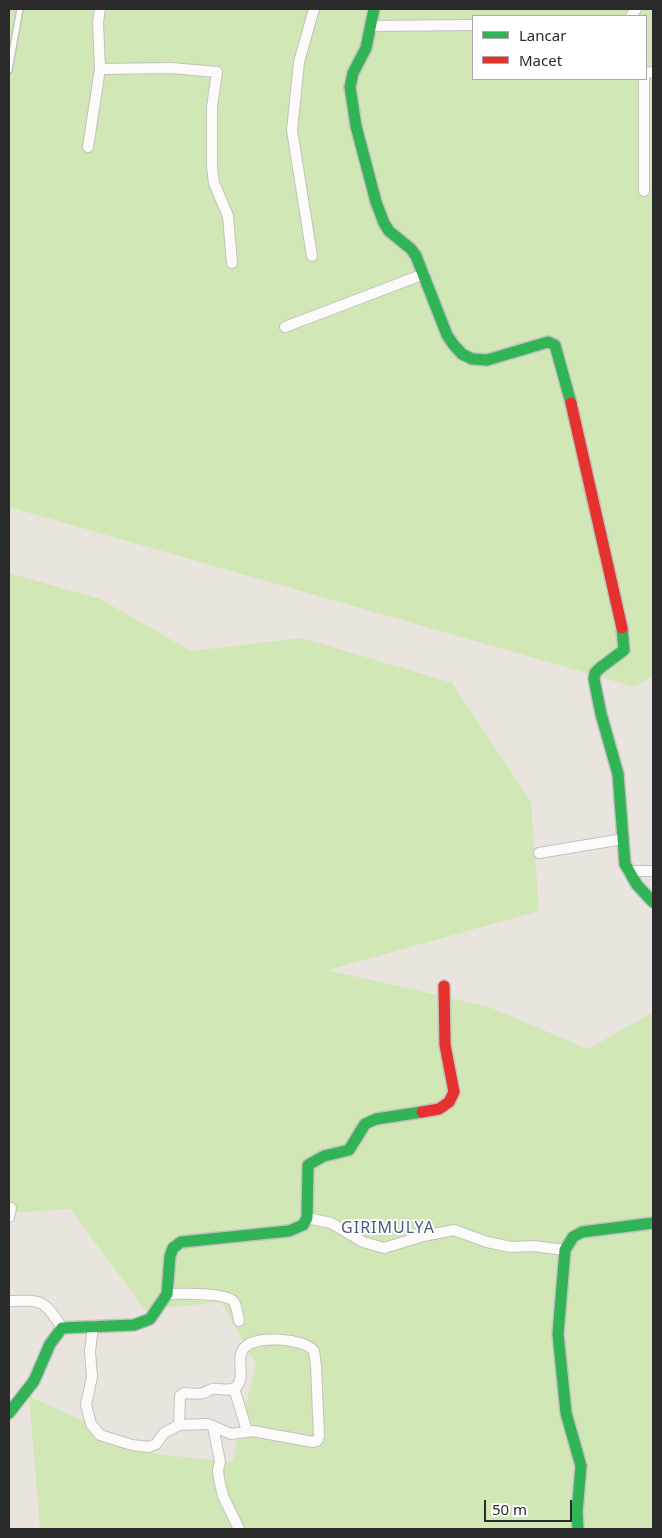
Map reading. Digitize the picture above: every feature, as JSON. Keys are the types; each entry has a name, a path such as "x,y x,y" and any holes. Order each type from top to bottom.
{"street":[{"path":"88,147 100,69 98,22 100,9"},
{"path":"312,256 292,130 299,62 314,9"},
{"path":"374,9 365,53 352,74 350,81 357,126 376,202 383,222 393,235 410,249 424,274 451,342 459,352 468,358 487,360 548,342 555,345 563,370 624,639 624,650 600,668 594,680 603,722 618,774 625,864 646,897 653,902"},
{"path":"370,26 472,25"},
{"path":"100,69 171,68 217,72 212,107 212,167 214,183 218,194 224,202 228,216 232,263"},
{"path":"644,80 644,191"},
{"path":"286,327 424,274"},
{"path":"539,854 623,838"},
{"path":"628,871 653,871"},
{"path":"9,1412 24,1396 36,1377 55,1334 62,1328 134,1325 150,1319 167,1294 170,1256 173,1248 181,1242 288,1231 303,1225 307,1218 308,1164 324,1156 350,1150 365,1124 376,1119 439,1109 449,1102 454,1092 445,1045 444,986"},
{"path":"307,1218 331,1223 363,1242 384,1248 423,1236 454,1230 487,1242 510,1247 533,1246 565,1250"},
{"path":"578,1529 577,1512 581,1466 566,1413 558,1334 565,1250 572,1237 582,1232 653,1223"},
{"path":"167,1294 229,1298 235,1303 239,1321"},
{"path":"9,1300 42,1302 52,1312 62,1328"},
{"path":"93,1326 90,1352 92,1377 86,1405 91,1424 100,1435 132,1445 150,1447 156,1444 164,1433 179,1425 208,1424 231,1434 247,1430 313,1442 317,1441 319,1436 318,1396 314,1350 305,1344 279,1339 249,1344 241,1352 240,1379 234,1388 212,1389 203,1394 184,1394 180,1396 179,1425"},
{"path":"234,1388 247,1430"},
{"path":"213,1426 220,1462 218,1470 223,1496 239,1529"}],"lane":[{"path":"9,70 20,9"}],"green space":[{"path":"9,9 653,9 653,676 635,687 9,507"},
{"path":"9,573 100,599 191,651 302,638 452,683 531,802 539,911 328,970 489,1007 588,1049 653,1012 653,1529 40,1529 29,1396 155,1454 232,1462 256,1364 221,1302 145,1310 70,1209 9,1213"}],"traffic: fast":[{"path":"374,9 366,48 353,73 350,87 356,126 376,202 384,223 389,231 411,249 416,256 447,335 462,354 472,359 487,360 548,342 555,345 571,403"},
{"path":"622,628 624,650 600,668 595,673 594,679 601,714 618,774 625,864 637,885 653,902"},
{"path":"9,1413 34,1381 50,1344 62,1328 134,1325 150,1319 167,1294 170,1256 173,1248 181,1242 289,1231 303,1225 307,1218 308,1165 324,1156 349,1150 365,1124 376,1119 422,1112"},
{"path":"578,1529 577,1512 581,1466 566,1413 558,1334 565,1250 573,1237 582,1232 653,1223"}],"traffic: jam":[{"path":"571,403 622,628"},
{"path":"422,1112 439,1109 449,1102 454,1092 445,1045 444,986"}],"district":[{"name":"GIRIMULYA","path":"388,1228"}]}
